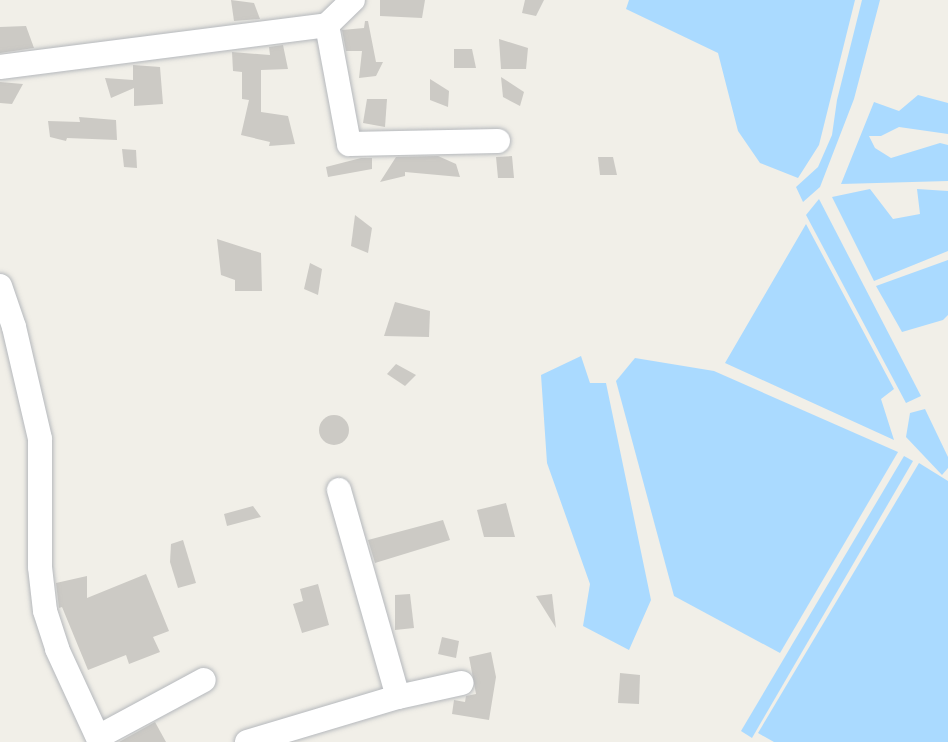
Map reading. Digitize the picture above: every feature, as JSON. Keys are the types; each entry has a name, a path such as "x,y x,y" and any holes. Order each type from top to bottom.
{"street":[{"path":"0,67 327,25 353,0"},
{"path":"327,25 349,144 498,141"},
{"path":"0,286 16,336 40,439 43,515 40,567 45,611 57,650 99,739 204,680"},
{"path":"339,490 398,697"},
{"path":"247,742 398,697 461,683"}],"water":[{"path":"629,0 855,0 819,145 798,178 760,163 738,131 718,53 626,9"},
{"path":"862,0 880,0 854,99 820,187 803,202 796,187 818,167 832,135 837,100"},
{"path":"918,95 948,103 948,134 899,127 881,136 869,136 875,148 891,158 940,143 948,145 948,181 841,184 874,102 899,111"},
{"path":"870,189 893,219 920,214 917,189 948,191 948,251 874,281 832,197"},
{"path":"819,199 921,396 906,403 806,215"},
{"path":"806,224 894,389 881,399 894,440 725,363"},
{"path":"948,260 948,315 943,320 902,332 876,286"},
{"path":"581,356 590,383 606,383 651,600 629,650 583,626 590,584 547,463 541,375"},
{"path":"635,358 714,371 898,452 780,653 674,596 616,381"},
{"path":"925,409 948,457 948,468 942,475 906,437 910,413"},
{"path":"904,456 913,461 752,738 741,731"},
{"path":"919,463 948,481 948,742 774,742 758,733"}],"building":[{"path":"231,0 254,3 260,19 234,21"},
{"path":"380,0 425,0 422,18 380,16"},
{"path":"525,0 544,0 536,16 522,13"},
{"path":"365,21 368,21 376,62 383,62 376,76 359,78 362,51 346,51 342,30 364,28"},
{"path":"26,26 34,48 0,53 0,27"},
{"path":"499,39 528,48 526,69 501,69"},
{"path":"283,45 288,69 261,70 261,112 288,116 295,144 269,146 270,142 241,135 249,100 242,99 242,72 233,71 232,52 270,55 269,47"},
{"path":"454,49 472,49 476,68 454,68"},
{"path":"133,65 160,67 163,104 134,106 134,88 111,98 105,78 133,80"},
{"path":"501,77 524,92 520,106 503,97"},
{"path":"430,79 449,91 448,107 430,100"},
{"path":"0,82 23,84 12,104 0,103"},
{"path":"367,99 387,99 385,127 363,123"},
{"path":"79,117 116,120 117,140 67,138 66,141 50,137 48,121 80,122"},
{"path":"122,149 136,150 137,168 124,167"},
{"path":"438,156 456,164 460,177 405,172 405,176 380,182 396,157"},
{"path":"512,156 514,178 498,178 496,157"},
{"path":"598,157 613,157 617,175 600,175"},
{"path":"361,158 372,158 372,169 328,177 326,167"},
{"path":"355,215 372,228 368,253 351,246"},
{"path":"217,239 261,253 262,291 235,291 235,280 221,275"},
{"path":"310,263 322,269 318,295 304,289"},
{"path":"395,302 430,311 429,337 384,336"},
{"path":"396,364 416,375 405,386 387,374"},
{"path":"334,415 345,419 349,430 345,441 334,445 323,441 319,430 323,419"},
{"path":"506,503 515,537 484,537 477,510"},
{"path":"253,506 261,517 227,526 224,514"},
{"path":"443,520 450,540 375,563 368,540"},
{"path":"183,540 196,583 178,588 170,562 171,544"},
{"path":"146,574 169,631 153,637 160,652 129,664 126,655 88,670 62,607 59,608 56,583 87,576 87,598"},
{"path":"318,584 329,625 302,633 293,604 303,601 300,589"},
{"path":"410,594 414,628 395,630 395,595"},
{"path":"552,594 556,628 536,596"},
{"path":"442,637 459,641 456,658 438,654"},
{"path":"491,652 496,677 489,720 452,714 454,700 465,702 466,696 476,694 469,657"},
{"path":"620,673 640,675 639,704 618,703"},
{"path":"155,722 166,742 119,742"}]}
